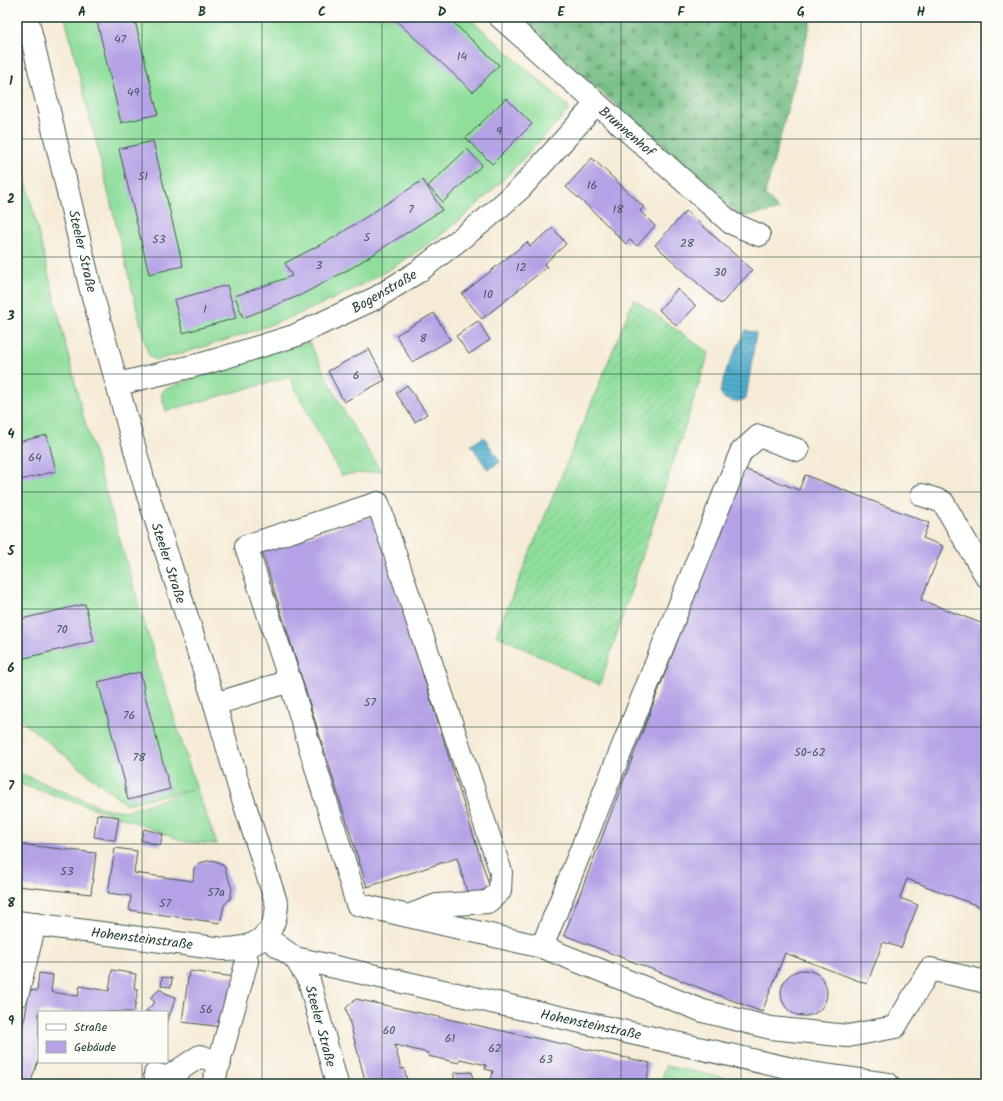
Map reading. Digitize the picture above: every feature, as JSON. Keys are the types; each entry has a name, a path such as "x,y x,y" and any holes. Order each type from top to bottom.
{"street":[{"name":"Steeler Straße","path":"27,17 90,286 147,493 215,704 239,787 277,905 276,915 269,931 264,936 295,958 309,980 337,1084"},
{"name":"Brunnenhof","path":"500,17 731,223 759,235"},
{"name":"Bogenstraße","path":"118,384 206,363 294,336 376,298 419,271 486,219 521,188 596,104"},
{"path":"542,947 741,452 759,436 798,450"},
{"path":"922,495 943,502 986,576"},
{"path":"408,916 437,905 488,902 500,891 500,872 378,503 246,546 290,681 357,904 408,916 542,947 703,1011 771,1028 848,1036 895,1027 930,969 986,982"},
{"path":"215,704 290,681"},
{"path":"17,996 26,923"},
{"name":"Hohensteinstraße","path":"26,923 223,949 252,945 264,936"},
{"path":"213,1084 247,961 244,947"},
{"name":"Hohensteinstraße","path":"295,958 810,1073 888,1084"},
{"path":"155,1074 167,1078 200,1056 220,1063"}],"green space":[{"path":"65,17 468,17 568,106 568,111 514,168 472,209 424,247 389,270 352,290 276,323 197,349 157,360 150,357 147,350"},
{"path":"518,17 812,17 765,194 779,210 740,217"},
{"path":"17,145 83,415 143,619 196,787 217,844 185,842 132,821 17,783 17,772 105,809 128,811 192,789 125,804 17,717"},
{"path":"634,299 709,353 600,685 496,635"},
{"path":"309,342 346,415 381,471 341,475 289,377 166,411 161,395 164,390 220,368"},
{"path":"665,1066 755,1084 661,1084"}],"water":[{"path":"746,330 756,333 746,399 735,402 725,399 720,392 727,368"},
{"path":"484,437 500,462 488,470 471,445"}],"building":[{"path":"96,17 134,17 158,114 121,123"},
{"path":"392,17 447,17 499,65 473,92"},
{"path":"506,98 532,124 492,164 466,138"},
{"path":"153,141 183,266 149,274 119,149"},
{"path":"467,149 482,165 443,202 428,186"},
{"path":"592,158 644,207 640,211 655,226 637,246 630,240 626,244 592,210 566,187"},
{"path":"423,180 442,210 353,267 301,295 243,318 235,296 292,276 285,263 335,237"},
{"path":"686,211 752,270 721,304 655,245"},
{"path":"553,228 566,244 544,264 547,267 482,319 462,294 527,242 530,246"},
{"path":"227,285 236,318 183,333 174,300"},
{"path":"677,289 696,306 677,326 659,310"},
{"path":"434,313 450,340 412,362 396,335"},
{"path":"478,321 490,340 469,354 456,336"},
{"path":"369,349 385,380 344,402 328,371"},
{"path":"407,385 427,414 415,422 396,393"},
{"path":"47,435 56,471 17,481 17,442"},
{"path":"744,469 799,490 805,475 929,523 923,538 943,546 921,600 986,625 986,909 907,879 900,898 918,905 901,948 883,942 867,984 785,953 762,1012 564,935"},
{"path":"373,516 490,888 468,895 457,858 367,887 262,551"},
{"path":"85,604 94,641 17,660 17,620"},
{"path":"140,672 170,789 128,800 125,783 98,682"},
{"path":"97,814 119,817 115,840 94,837"},
{"path":"144,829 163,834 160,846 141,840"},
{"path":"17,844 96,853 91,894 17,886"},
{"path":"115,848 137,851 134,873 193,881 194,868 199,863 212,860 224,866 232,889 230,899 224,905 220,923 129,910 131,896 108,893"},
{"path":"112,970 136,974 134,988 138,989 134,1011 38,1011 38,1061 30,1084 17,1084 17,1042 25,1017 29,990 37,991 39,973 53,975 51,992 78,996 80,986 109,991"},
{"path":"799,970 809,970 817,974 823,980 827,988 827,998 823,1006 817,1012 809,1016 799,1016 791,1012 785,1006 781,998 781,988 785,980 791,974"},
{"path":"189,971 235,977 223,1027 182,1022"},
{"path":"162,977 172,978 171,987 161,986"},
{"path":"160,989 165,993 176,997 168,1019 168,1011 146,1011 155,1002 150,998"},
{"path":"356,999 650,1063 646,1084 490,1084 493,1071 485,1069 486,1065 460,1059 459,1063 428,1056 428,1053 395,1045 401,1069 404,1068 408,1084 366,1084 346,1008"},
{"path":"472,1072 473,1084 454,1084 454,1073"}]}
